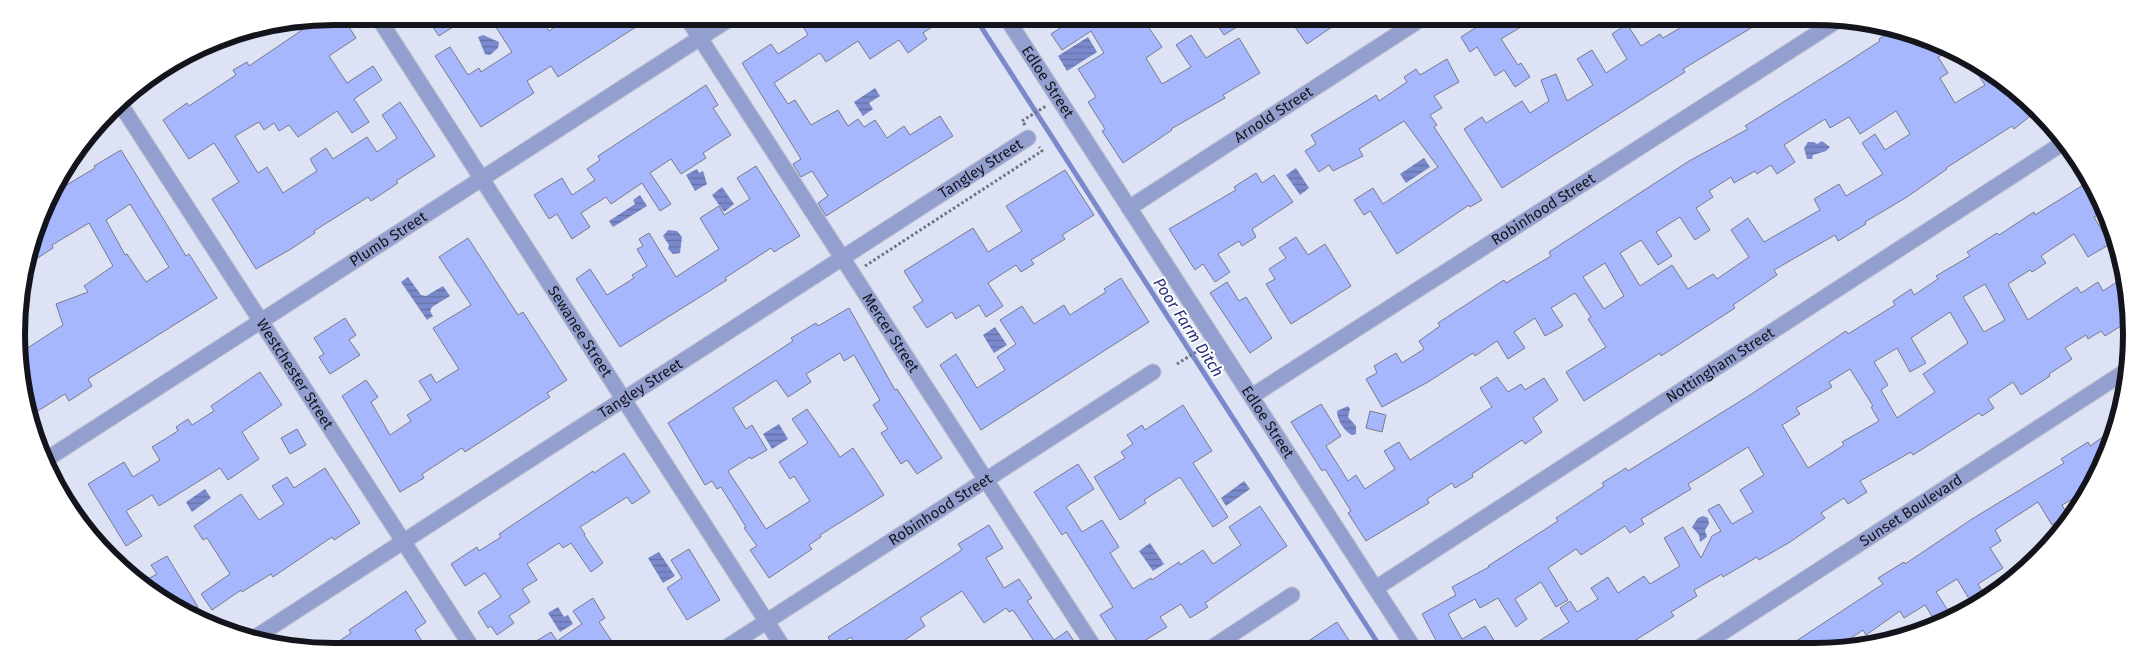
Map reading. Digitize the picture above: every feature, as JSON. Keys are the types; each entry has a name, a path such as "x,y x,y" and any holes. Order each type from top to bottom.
{"street":[{"name":"Sewanee Street","path":"383,25 781,643"},
{"name":"Mercer Street","path":"692,25 1091,643"},
{"name":"Plumb Street","path":"51,456 720,25"},
{"name":"Edloe Street","path":"1010,25 1411,643"},
{"name":"Arnold Street","path":"1129,208 1412,25"},
{"name":"Robinhood Street","path":"1252,396 1829,26"},
{"name":"Westchester Street","path":"123,109 468,643"},
{"name":"Tangley Street","path":"261,634 1028,138"},
{"name":"Nottingham Street","path":"1376,588 2059,146"},
{"name":"Robinhood Street","path":"733,643 1153,372"},
{"name":"Sunset Boulevard","path":"1706,643 2120,375"},
{"path":"1219,643 1292,595"}],"path":[{"path":"1022,121 1043,108"},
{"path":"1177,364 1201,350"}],"water":[{"path":"483,35 499,42 498,48 490,55 485,54 478,37"},
{"path":"1088,37 1097,52 1067,71 1058,56"},
{"path":"875,88 880,96 869,103 873,109 863,116 854,102"},
{"path":"1822,141 1830,147 1826,151 1813,155 1812,159 1807,159 1804,148 1808,142 1817,144"},
{"path":"1424,158 1430,167 1406,183 1400,174"},
{"path":"1296,168 1309,188 1300,195 1286,175"},
{"path":"697,169 699,173 703,171 707,184 695,191 686,175"},
{"path":"722,187 734,204 724,212 712,195"},
{"path":"640,195 647,206 613,227 609,221 635,204 633,200"},
{"path":"668,230 677,231 682,237 680,253 673,254 668,249 669,245 663,236"},
{"path":"408,277 421,295 426,296 443,286 450,296 432,307 430,311 433,316 427,320 401,282"},
{"path":"995,327 1007,345 994,353 983,335"},
{"path":"1348,406 1350,409 1348,417 1356,426 1356,434 1352,435 1344,428 1337,414 1337,411"},
{"path":"779,424 788,439 772,449 763,434"},
{"path":"1244,481 1250,489 1226,506 1221,498"},
{"path":"205,489 211,498 192,512 186,502"},
{"path":"1703,516 1708,518 1709,524 1705,530 1707,537 1700,542 1699,535 1692,527 1698,518"},
{"path":"1150,543 1164,564 1153,571 1139,551"},
{"path":"659,552 675,576 663,583 648,558"},
{"path":"558,607 564,617 568,615 573,624 560,632 548,613"}],"building":[{"path":"348,25 356,38 329,56 347,83 373,66 382,80 354,99 369,122 352,133 337,111 298,137 289,125 279,131 274,123 264,130 259,122 235,136 258,173 267,167 283,193 317,171 310,159 326,148 333,159 367,137 377,152 397,138 382,115 400,102 435,156 396,181 398,183 371,201 368,197 314,231 315,233 291,249 256,269 212,199 239,182 214,143 189,159 163,120 187,103 189,106 236,75 233,70 247,62 249,66 307,27 310,28 314,26"},
{"path":"431,25 456,25 439,36"},
{"path":"536,25 537,27 546,25 549,31 558,25 639,25 558,77 551,66 527,81 534,93 481,127 435,56 450,47 468,75 479,68 481,72 512,52 495,26"},
{"path":"808,25 935,25 923,33 927,39 908,53 899,40 870,59 858,41 826,62 820,53 774,83 788,104 795,100 811,125 838,110 848,126 858,119 864,127 875,120 887,138 904,126 910,135 940,116 953,136 826,216 818,203 828,196 812,171 801,177 793,164 801,159 742,63 771,44 778,54 808,35 804,28"},
{"path":"1065,25 1147,25 1162,47 1146,58 1162,84 1191,67 1176,45 1191,35 1206,58 1239,38 1260,73 1223,95 1225,98 1171,129 1123,163 1102,131 1105,129 1088,102 1096,97 1078,69 1104,53 1091,31 1062,50 1051,34"},
{"path":"1217,25 1240,25 1224,35"},
{"path":"1294,25 1335,25 1307,44"},
{"path":"1480,25 1524,25 1501,39 1518,65 1521,63 1530,77 1515,87 1504,70 1495,76 1477,47 1470,52 1461,37"},
{"path":"1626,25 1628,25 1641,46 1660,34 1663,38 1685,25 1756,25 1683,69 1685,72 1502,188 1464,129 1482,117 1486,123 1522,101 1530,113 1549,101 1541,80 1556,74 1567,101 1593,85 1577,59 1592,50 1606,73 1627,59 1612,34"},
{"path":"1887,34 1913,41 1944,54 1938,57 1948,73 1940,78 1955,103 1985,85 1975,70 2002,89 2031,115 2014,129 2012,126 1946,168 1907,197 1865,222 1866,224 1838,241 1835,235 1774,270 1777,275 1733,305 1735,308 1661,356 1660,353 1584,401 1566,372 1606,347 1588,319 1591,317 1575,293 1551,308 1563,326 1545,336 1535,318 1514,332 1525,348 1508,359 1497,341 1475,356 1473,353 1428,382 1382,407 1366,379 1377,373 1374,366 1396,353 1402,363 1424,349 1419,341 1440,326 1438,323 1504,280 1506,283 1551,256 1549,252 1689,161 1748,129 1745,126 1880,41 1879,39","holes":["1896,111 1910,134 1885,150 1875,134 1862,143 1883,174 1846,196 1839,184 1814,199 1820,210 1764,242 1748,218 1731,230 1749,257 1717,279 1713,274 1688,289 1672,265 1640,286 1620,253 1641,240 1658,265 1672,256 1656,232 1680,217 1695,240 1710,230 1696,208 1713,197 1709,191 1731,177 1734,183 1755,171 1757,174 1771,165 1777,174 1795,162 1784,145 1825,119 1830,128 1849,117 1860,134","1605,263 1624,296 1604,309 1583,277"]},
{"path":"1447,59 1459,82 1434,96 1442,108 1430,115 1437,125 1434,127 1482,200 1470,207 1469,205 1397,254 1370,211 1364,215 1354,200 1373,188 1383,204 1438,167 1404,121 1359,149 1363,156 1333,171 1329,165 1319,172 1305,151 1316,144 1311,135 1376,95 1379,101 1407,82 1404,77 1416,69 1420,75"},
{"path":"706,85 718,105 713,108 731,135 703,153 706,158 681,174 671,159 650,173 671,204 660,211 642,183 611,204 606,197 581,213 590,227 572,239 557,214 549,219 534,195 562,178 572,195 595,180 587,169 600,160 598,156"},
{"path":"121,150 186,256 189,254 217,298 88,379 92,386 69,401 65,394 36,412 31,394 26,349 63,325 56,304 88,292 84,286 113,266 89,223 52,245 53,248 34,260 41,235 62,188 95,168 94,166","holes":["130,204 169,267 146,282 127,254 125,255 106,220"]},
{"path":"756,166 800,236 774,252 771,248 725,278 727,280 620,347 576,279 590,269 607,295 634,278 632,275 647,266 637,249 643,246 639,239 649,233 676,277 719,249 700,218 719,206 724,215 750,199 737,178"},
{"path":"1065,170 1094,215 1062,235 1065,239 1031,260 1034,264 1021,272 1016,265 988,283 1003,306 986,317 979,305 956,319 952,312 927,328 913,307 923,301 904,271 973,228 988,252 1022,231 1006,206"},
{"path":"1256,173 1262,183 1274,175 1293,202 1252,229 1256,237 1242,246 1239,241 1218,254 1230,272 1215,282 1203,264 1195,270 1169,229 1236,190 1234,187"},
{"path":"2084,184 2098,215 2094,217 2109,244 2088,257 2074,234 2041,256 2046,263 2032,272 2030,270 2008,284 2028,320 2077,287 2081,293 2098,282 2103,291 2118,281 2123,326 2105,336 2101,331 2088,339 2086,335 2065,348 2072,359 2049,374 2050,376 2021,395 2013,382 1988,399 1994,408 1982,416 1979,413 1913,455 1911,452 1860,481 1867,492 1848,504 1844,498 1821,513 1825,518 1790,542 1759,560 1757,557 1723,577 1722,574 1694,590 1697,596 1671,612 1674,616 1631,643 1536,643 1569,622 1560,608 1570,601 1577,612 1598,599 1591,588 1608,577 1618,593 1644,576 1650,584 1680,566 1664,538 1683,527 1701,558 1712,536 1721,531 1708,510 1719,504 1732,524 1753,512 1740,490 1764,475 1748,447 1688,484 1691,489 1641,519 1644,524 1630,533 1625,526 1581,555 1576,549 1548,568 1568,600 1556,607 1541,582 1515,599 1527,619 1516,627 1498,598 1480,608 1475,599 1448,614 1462,639 1485,626 1495,642 1437,643 1422,614 1456,595 1452,587 1489,567 1558,521 1556,518 1604,486 1602,483 1626,468 1628,471 1750,395 1846,331 1848,334 1895,305 1893,301 1911,289 1914,295 1938,279 1936,276 1970,256 1967,252 1997,233 1999,235 2034,212 2035,215","holes":["1985,284 2005,320 1984,332 1963,297","1950,312 1968,343 1923,374 1935,392 1897,418 1881,390 1888,385 1874,362 1897,348 1910,372 1926,363 1911,338","1850,369 1873,406 1871,407 1879,421 1842,442 1844,445 1808,468 1782,425 1800,414 1796,408 1832,387 1829,382"]},
{"path":"1296,237 1308,255 1325,244 1351,286 1291,324 1266,284 1275,279 1269,269 1286,258 1279,248"},
{"path":"468,238 518,315 523,312 567,380 547,393 550,397 465,452 462,448 422,474 424,478 400,492 342,396 366,380 378,397 371,402 390,435 411,421 407,415 431,400 419,381 431,374 436,383 459,369 433,328 471,305 439,257"},
{"path":"1121,278 1149,322 981,430 940,365 956,354 977,388 1005,370 997,357 1016,344 1000,320 1022,306 1034,324 1064,305 1070,315 1106,292 1104,289"},
{"path":"1227,282 1239,301 1246,297 1272,338 1250,353 1210,293"},
{"path":"849,308 895,390 897,389 942,458 917,474 907,460 901,464 881,433 888,429 873,405 880,400 854,355 844,361 840,353 806,374 811,382 788,397 776,380 733,408 746,429 752,425 767,450 751,459 750,457 728,471 766,529 810,501 794,476 790,479 779,462 808,443 792,419 807,409 840,457 853,448 884,495 820,535 821,537 809,545 812,549 769,578 750,550 757,546 744,528 746,527 721,487 717,489 712,481 705,485 668,423 793,341 791,338 816,323 818,326"},
{"path":"345,318 356,335 349,340 360,355 330,374 319,357 324,354 314,338"},
{"path":"260,372 282,405 242,432 259,459 228,480 220,468 159,506 152,495 126,511 142,536 126,546 88,484 124,462 133,477 160,460 152,447 178,431 176,427 188,419 192,425 214,411 211,406"},
{"path":"1497,377 1508,392 1521,384 1525,390 1544,378 1558,400 1533,418 1542,432 1525,444 1522,440 1472,474 1473,477 1455,488 1452,483 1427,499 1429,503 1366,541 1348,513 1351,511 1325,469 1322,471 1291,422 1321,404 1341,436 1326,446 1348,481 1356,475 1365,489 1395,469 1384,451 1399,442 1410,460 1492,407 1480,388"},
{"path":"1183,405 1212,451 1193,463 1228,517 1213,527 1180,477 1144,500 1146,503 1120,520 1094,477 1125,458 1121,452 1133,444 1127,435 1142,425 1145,430"},
{"path":"1370,411 1386,415 1382,432 1366,428"},
{"path":"297,429 306,445 290,454 281,438"},
{"path":"2106,435 2091,471 2077,497 2062,505 2066,512 2061,519 2052,525 2038,502 1995,530 2001,541 1990,548 2003,568 1978,584 1983,593 1970,601 1957,579 1936,592 1949,612 1933,618 1925,605 1904,618 1900,611 1866,635 1863,630 1847,641 1793,643 1883,584 1878,578 1904,562 1905,564 1972,519 2064,463 2061,459 2088,442 2090,446"},
{"path":"624,453 650,492 632,504 627,497 580,527 603,563 591,572 571,543 563,548 559,543 527,564 537,580 522,589 530,602 509,616 514,623 497,635 491,626 488,628 478,612 501,597 485,573 465,586 451,564 477,547 479,551 501,537 499,534 593,471 594,473"},
{"path":"1078,464 1094,489 1066,507 1082,532 1102,520 1119,547 1110,553 1133,589 1151,578 1152,580 1179,562 1180,565 1203,550 1213,564 1241,545 1229,527 1260,506 1287,546 1205,603 1208,607 1190,618 1181,604 1160,617 1167,627 1141,643 1118,643 1100,615 1113,607 1066,532 1062,535 1034,492"},
{"path":"325,468 360,523 334,540 332,537 273,577 271,574 242,592 241,590 212,610 201,594 230,574 207,538 203,540 194,526 241,494 259,520 284,504 272,486 287,477 294,488"},
{"path":"989,525 1003,548 986,558 1004,588 1019,579 1032,598 1027,601 1054,640 1067,631 1075,643 1035,643 1013,610 1009,612 1006,608 984,623 962,591 920,618 925,626 901,643 855,643 851,637 841,643 832,643 828,637 962,550 958,544"},
{"path":"689,549 720,600 687,620 667,588 682,578 671,560"},
{"path":"167,556 198,607 194,610 179,602 147,580 157,574 151,565"},
{"path":"406,591 426,622 415,630 423,643 336,643 351,633 349,630"},
{"path":"593,598 605,618 599,622 613,643 533,643 551,632 557,641 582,624 573,611"},
{"path":"1337,622 1351,643 1306,643"}],"waterway":[{"name":"Poor Farm Ditch","path":"980,25 1378,643"}]}
